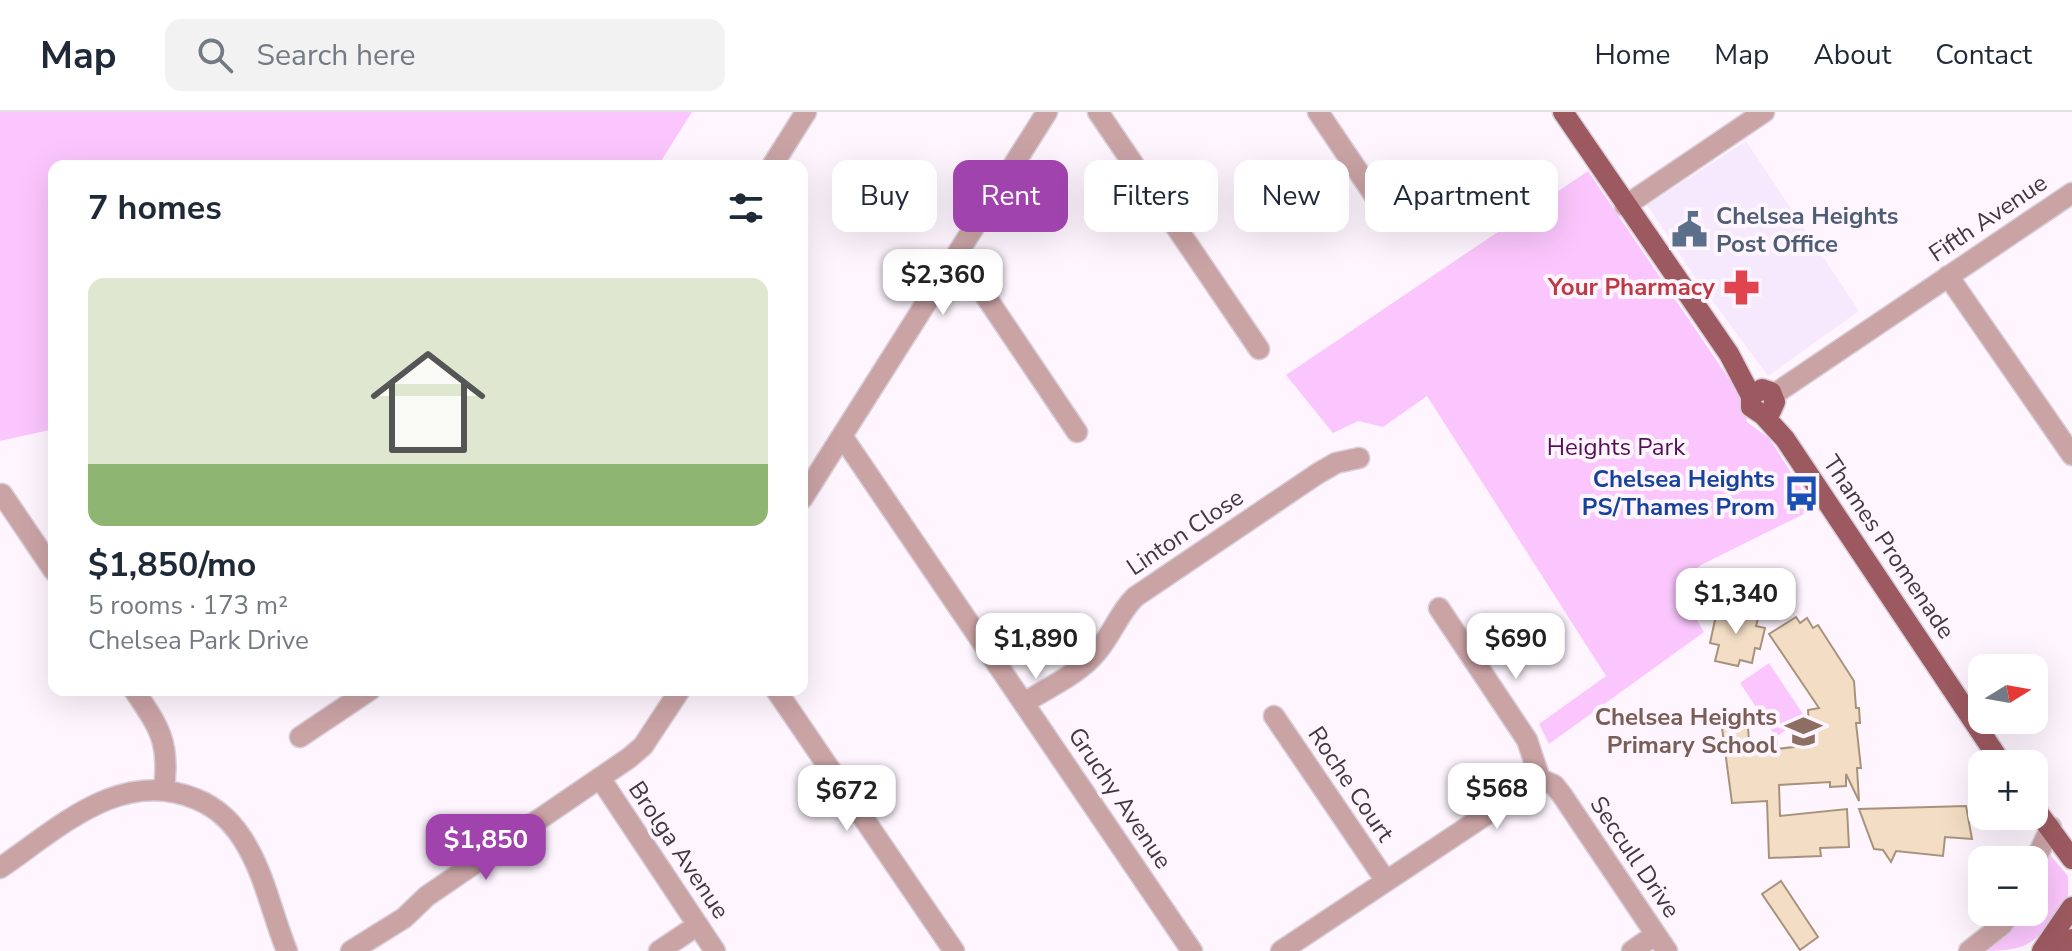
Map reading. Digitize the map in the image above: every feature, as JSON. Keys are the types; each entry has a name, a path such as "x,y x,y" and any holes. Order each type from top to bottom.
{"main road":[{"name":"Thames Promenade","path":"1563,112 1625,206 1765,400 1785,439 1993,750"},
{"path":"2061,835 2072,859"},
{"path":"2042,951 2072,907"},
{"path":"2054,951 2072,939"}],"street":[{"path":"776,160 806,112"},
{"path":"808,490 1047,112"},
{"path":"1098,112 1259,349"},
{"path":"1318,112 1365,181"},
{"path":"1625,206 1764,112"},
{"name":"Fifth Avenue","path":"1765,400 2072,193"},
{"path":"952,262 974,279 1077,432"},
{"path":"1948,276 2072,455"},
{"name":"Gruchy Avenue","path":"842,436 1192,951"},
{"name":"Linton Close","path":"1024,703 1088,661 1098,651 1122,610 1135,597 1317,474 1336,463 1359,458"},
{"path":"2,494 48,562"},
{"path":"1281,951 1540,779 1527,740 1439,608"},
{"path":"138,696 161,731 168,758 164,788"},
{"path":"300,737 361,696"},
{"path":"351,951 404,918 427,896 643,746 676,696"},
{"path":"780,696 954,951"},
{"name":"Roche Court","path":"1274,716 1386,881"},
{"name":"Brolga Avenue","path":"600,778 715,951"},
{"name":"Seccull Drive","path":"1540,779 1546,779 1562,795 1661,943"},
{"path":"0,868 109,798 133,790 164,788 202,801 236,829 261,877 287,951"},
{"path":"659,951 698,925"},
{"path":"1969,951 2001,926"},
{"path":"1632,951 1661,943"}],"shaded area":[{"path":"1746,141 1859,311 1768,376 1697,280 1647,205"}],"green space":[{"path":"0,112 692,112 662,160 48,160 48,430 0,441"},
{"name":"Heights Park","path":"1588,171 1742,398 1747,422 1769,438 1814,509 1701,565 1676,586 1704,632 1549,744 1539,724 1606,676 1427,396 1383,427 1358,421 1333,433 1286,375 1498,232 1558,232 1558,191"},
{"path":"1769,663 1805,717 1776,737 1740,683"},
{"path":"2050,855 2068,876 2068,899 2048,924"},
{"path":"2006,926 2047,926 2025,945 1982,951"}],"building":[{"path":"1718,606 1759,615 1756,626 1765,628 1760,649 1755,648 1752,663 1740,660 1738,666 1715,661 1719,645 1710,643"},
{"path":"1796,617 1800,623 1807,618 1813,628 1818,625 1854,681 1860,723 1856,723 1861,768 1857,768 1859,801 1846,774 1846,786 1830,787 1830,782 1779,785 1780,816 1847,809 1849,847 1820,848 1821,856 1769,858 1767,801 1732,803 1722,728 1748,727 1749,742 1777,741 1777,749 1810,745 1808,710 1819,708 1769,634"},
{"path":"1966,806 1972,839 1945,837 1943,856 1896,851 1891,862 1883,850 1874,849 1859,809"},
{"path":"1781,881 1818,937 1800,950 1762,894"}],"place":[{"name":"Chelsea Heights Post Office","path":"1690,230"},
{"name":"Your Pharmacy","path":"1741,287"},
{"name":"Chelsea Heights PS/Thames Prom","path":"1801,493"},
{"name":"Chelsea Heights Primary School","path":"1803,731"}]}
